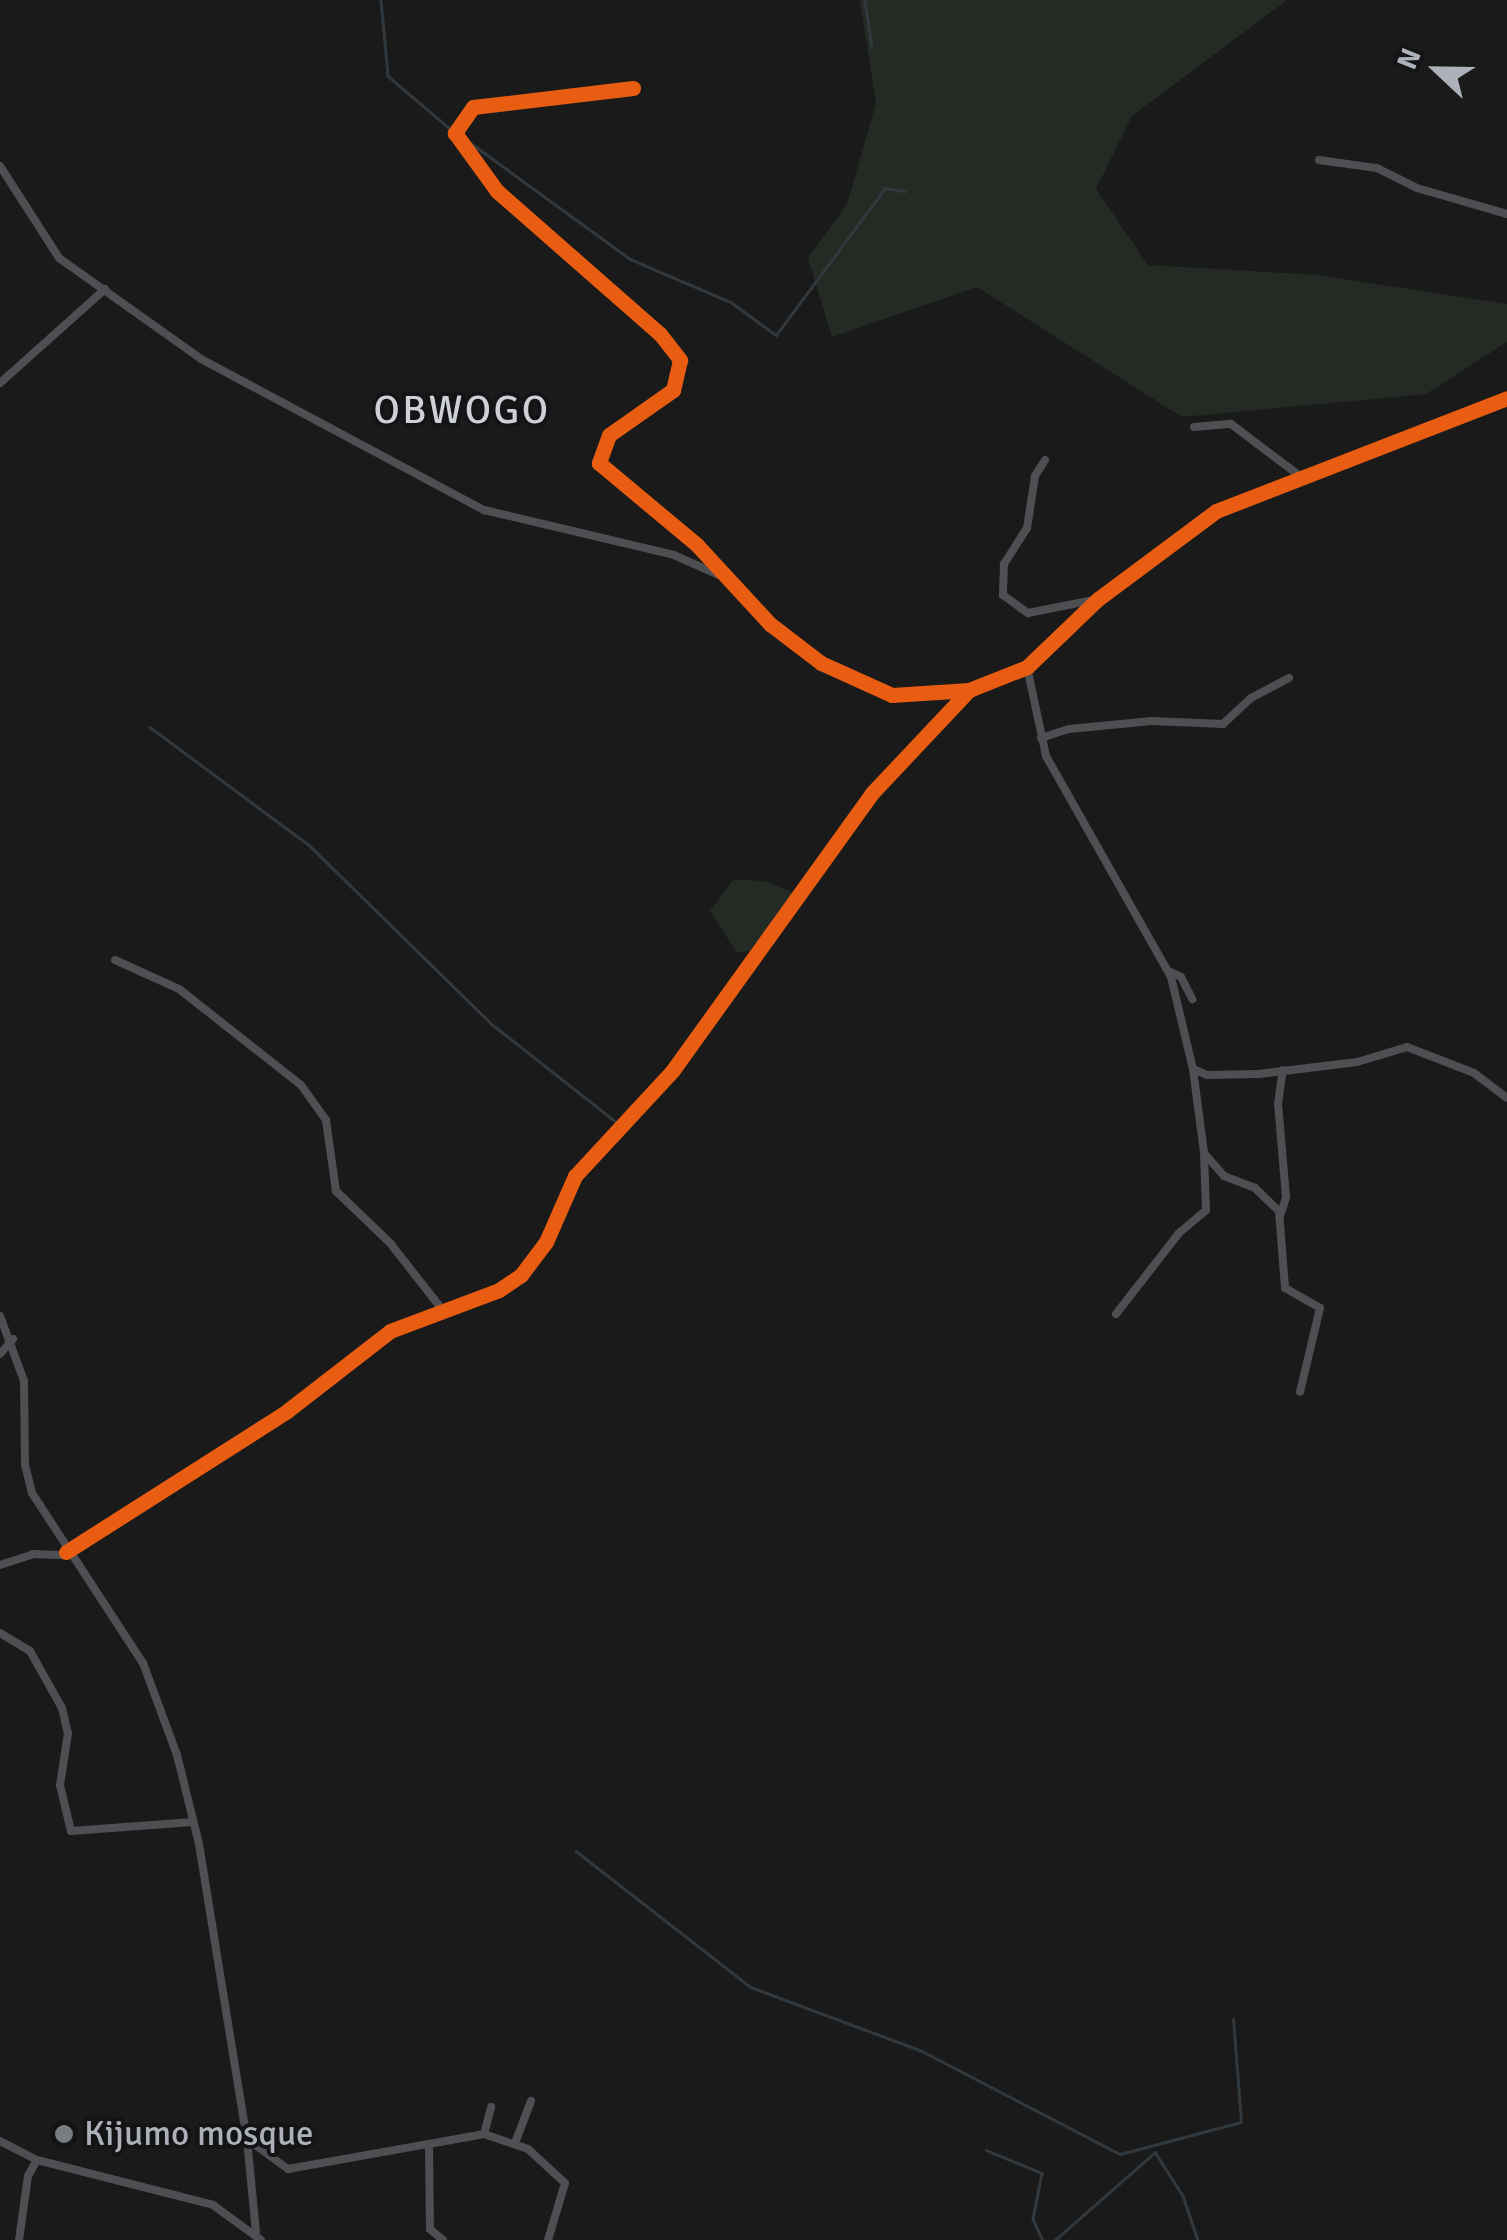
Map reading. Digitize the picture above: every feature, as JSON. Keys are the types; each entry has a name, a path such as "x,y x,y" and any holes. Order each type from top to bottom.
{"street":[{"path":"634,88 473,107 457,124 455,138 497,191 675,350 680,369 673,390 654,410 609,435 599,462 797,648 865,685 918,696 969,690 1027,667 1098,598 1216,510 1507,398"},
{"path":"1319,160 1378,168 1417,188 1507,214"},
{"path":"0,166 59,258 201,360 456,498 534,525 674,555 727,579"},
{"path":"0,383 105,289"},
{"path":"1194,426 1231,424 1300,476"},
{"path":"1045,460 1035,476 1027,528 1004,564 1003,595 1028,613 1098,598"},
{"path":"1027,667 1041,738 1063,794 1168,970 1192,1068 1204,1154 1206,1210 1180,1233 1116,1314"},
{"path":"1041,738 1069,729 1152,722 1222,724 1250,698 1289,678"},
{"path":"0,1565 44,1552 70,1554 287,1411 390,1331 441,1308 499,1290 534,1261 575,1176 673,1070 872,793 969,690"},
{"path":"114,960 179,990 301,1086 326,1120 336,1191 390,1243 441,1308"},
{"path":"1168,970 1181,977 1192,998"},
{"path":"1192,1068 1223,1076 1356,1062 1407,1047 1474,1074 1507,1098"},
{"path":"1283,1070 1278,1104 1286,1197 1280,1216 1285,1288 1320,1308 1321,1316 1300,1392"},
{"path":"1204,1154 1224,1176 1255,1188 1280,1216"},
{"path":"0,1316 14,1339 24,1381 25,1464 32,1493 143,1664 193,1822 248,2140 258,2236"},
{"path":"0,1354 14,1339"},
{"path":"0,1633 26,1646 62,1708 68,1734 60,1786 71,1832 193,1822"},
{"path":"514,2142 531,2101"},
{"path":"484,2134 492,2106"},
{"path":"248,2140 288,2169 484,2134 514,2142 565,2182 548,2240"},
{"path":"0,2140 36,2160 212,2205 258,2236"},
{"path":"429,2144 430,2229 443,2240"},
{"path":"19,2240 28,2176 36,2160"}],"shaded area":[{"path":"860,0 1287,0 1132,116 1096,189 1148,265 1317,275 1507,304 1507,342 1426,394 1182,417 977,287 832,337 808,258 847,204 876,103"},
{"path":"734,879 768,882 795,894 750,951 737,953 710,911"}],"waterway":[{"path":"381,0 388,76 454,132"},
{"path":"865,0 872,47"},
{"path":"461,136 630,259 731,302 776,335 885,188 905,191"},
{"path":"150,727 309,845 493,1025 615,1121"},
{"path":"576,1851 751,1987 922,2051 1120,2154 1241,2122 1233,2019"},
{"path":"986,2150 1042,2173 1033,2219 1043,2240"},
{"path":"1055,2240 1155,2152 1183,2196 1198,2240"}],"cycle path":[{"path":"633,88 473,107 455,133 497,191 660,334 680,360 673,390 609,435 599,463 697,545 770,624 821,663 892,695 969,690"},
{"path":"66,1552 287,1411 390,1331 499,1290 521,1275 546,1242 575,1176 673,1070 872,793 969,690 1027,667 1098,599 1216,511 1507,398"}],"place":[{"name":"Kijumo mosque","path":"64,2134"}],"district":[{"name":"OBWOGO","path":"462,410"}]}
